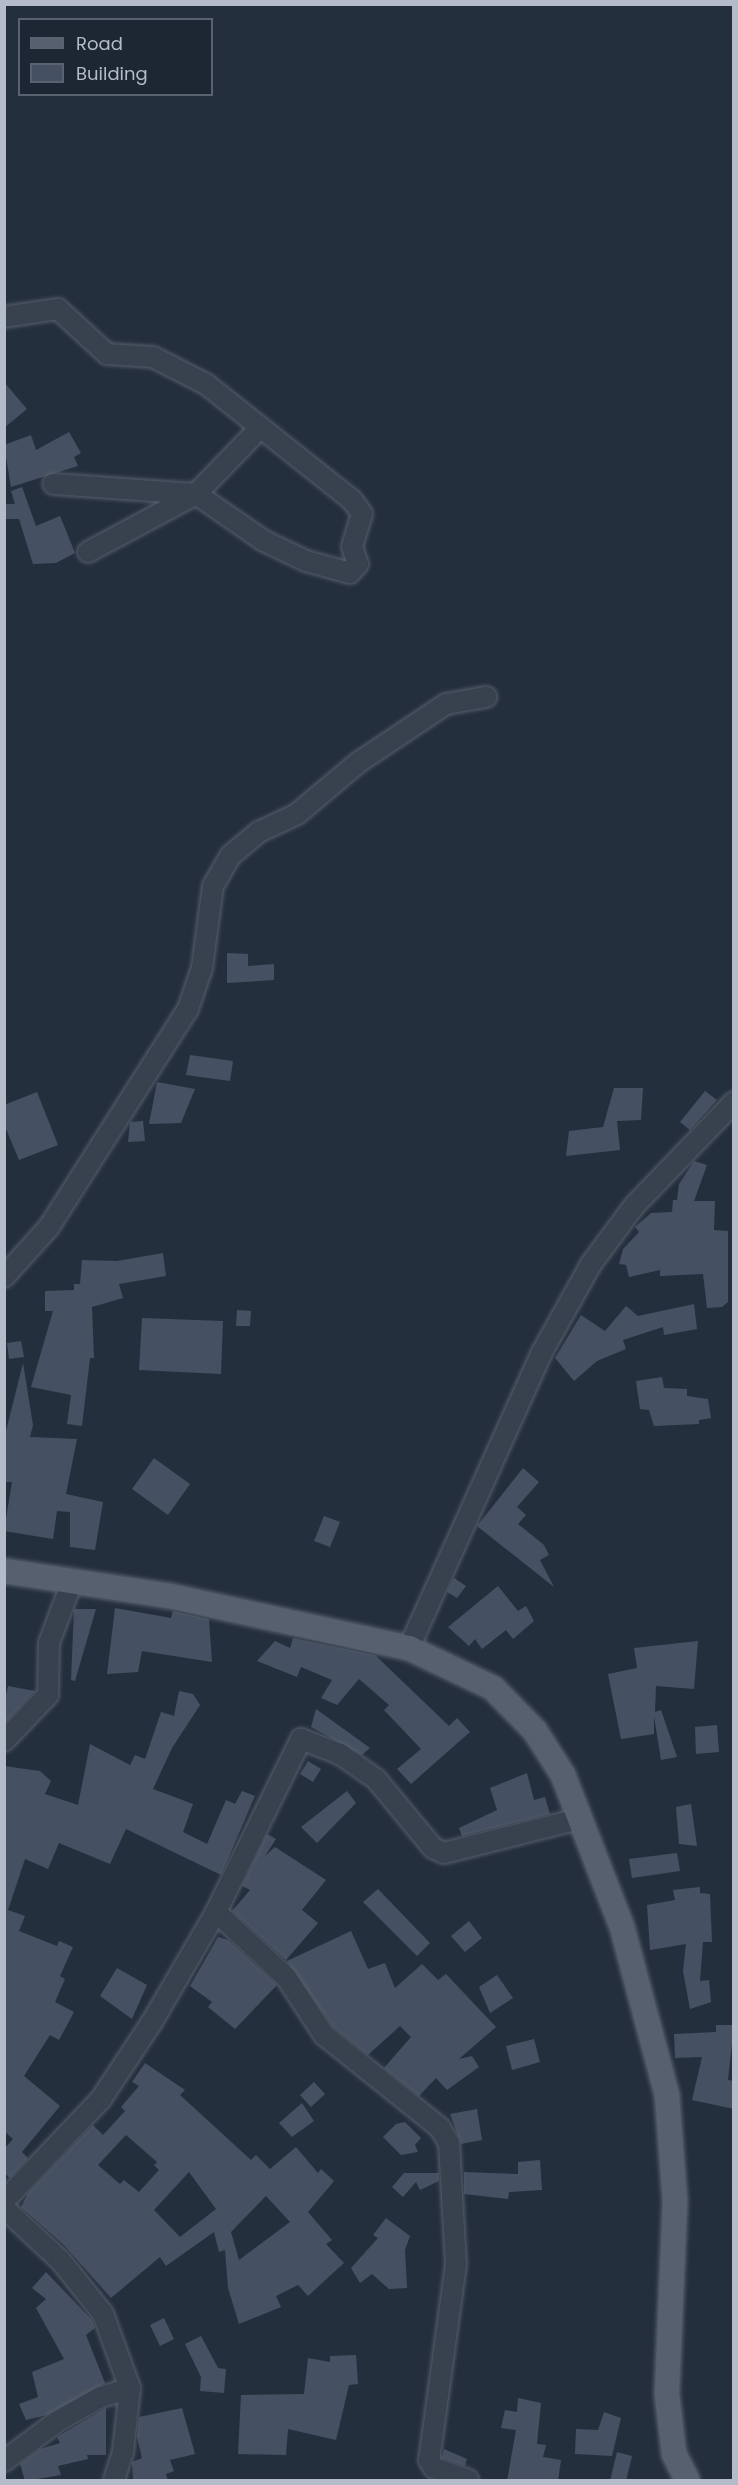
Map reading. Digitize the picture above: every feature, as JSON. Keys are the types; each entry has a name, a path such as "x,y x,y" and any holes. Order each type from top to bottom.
{"main road":[{"path":"4,1571 73,1579 409,1648 493,1688 535,1731 563,1775 578,1819 622,1927 667,2095 675,2200 667,2395 674,2454 687,2481"}],"street":[{"path":"4,317 58,309 106,354 153,357 177,367 329,479 362,514 352,547 358,564 350,573 306,561 264,542 196,494 53,484"},
{"path":"88,552 196,494 260,428"},
{"path":"4,1277 49,1227 188,1010 202,968 213,886 230,856 259,832 297,814 359,762 446,704 486,697"},
{"path":"409,1648 541,1354 591,1264 634,1206 734,1102"},
{"path":"4,1741 48,1695 49,1643 73,1579"},
{"path":"4,2201 101,2099 216,1912 301,1739 310,1739 340,1754 376,1779 433,1848 444,1854 578,1819"},
{"path":"216,1912 286,1977 324,2035 440,2128 449,2143 456,2264 429,2460 434,2468 468,2481"},
{"path":"4,2208 61,2260 103,2314 130,2388 123,2452 114,2481"},
{"path":"4,2461 58,2421 101,2397 130,2388"}],"building":[{"path":"4,382 27,409 4,428"},
{"path":"69,432 81,453 74,457 78,466 11,487 4,445 31,435 36,450"},
{"path":"22,487 36,526 60,516 75,553 56,563 33,564 19,519 4,519 4,504 15,504 11,491"},
{"path":"227,953 248,954 248,966 274,964 274,980 227,983"},
{"path":"190,1055 233,1061 230,1081 186,1075"},
{"path":"157,1082 195,1089 181,1123 149,1124"},
{"path":"614,1088 643,1088 641,1120 617,1121 620,1150 566,1156 569,1131 603,1127"},
{"path":"705,1091 717,1100 690,1130 680,1122"},
{"path":"37,1092 58,1145 19,1160 4,1124 4,1105"},
{"path":"143,1121 145,1141 128,1142 130,1122"},
{"path":"694,1161 707,1165 694,1201 715,1201 714,1230 728,1231 728,1302 722,1307 707,1308 703,1274 660,1276 660,1270 629,1277 626,1265 619,1264 623,1249 639,1232 635,1227 651,1213 672,1212 673,1200 677,1200 679,1184"},
{"path":"163,1253 166,1276 119,1284 123,1298 92,1307 94,1358 90,1358 82,1426 67,1424 71,1395 31,1387 53,1311 45,1311 45,1291 74,1290 74,1284 80,1284 82,1260 117,1261"},
{"path":"694,1304 697,1329 664,1335 663,1327 623,1340 626,1349 597,1361 574,1381 555,1358 581,1315 605,1331 626,1306 638,1316"},
{"path":"237,1310 251,1311 250,1326 236,1326"},
{"path":"142,1318 223,1321 221,1374 139,1370"},
{"path":"21,1341 24,1357 9,1359 7,1343"},
{"path":"23,1363 33,1425 30,1437 77,1439 66,1494 103,1502 95,1550 70,1547 70,1512 57,1511 53,1539 4,1531 12,1482 4,1482 4,1439"},
{"path":"662,1377 664,1388 687,1389 687,1396 708,1399 711,1418 699,1420 699,1424 654,1426 649,1410 640,1409 636,1381"},
{"path":"154,1458 190,1484 168,1515 132,1489"},
{"path":"523,1468 539,1482 517,1507 526,1515 518,1524 544,1545 549,1555 540,1560 554,1587 477,1526"},
{"path":"324,1516 340,1522 330,1547 314,1541"},
{"path":"454,1578 466,1586 457,1598 447,1592"},
{"path":"498,1586 518,1611 526,1606 534,1621 513,1639 506,1630 482,1649 475,1639 469,1646 448,1627"},
{"path":"115,1608 171,1618 173,1611 209,1619 212,1662 142,1651 138,1672 107,1674"},
{"path":"74,1609 96,1609 75,1681 71,1680"},
{"path":"293,1638 375,1655 449,1726 457,1718 470,1732 411,1784 397,1769 421,1749 384,1710 389,1705 359,1679 337,1705 321,1698 332,1680 301,1667 297,1677 257,1661 275,1641 290,1648"},
{"path":"698,1641 694,1689 656,1686 655,1712 661,1710 677,1757 661,1760 654,1716 654,1734 621,1739 608,1674 637,1668 634,1648"},
{"path":"8,1686 35,1691 6,1722 4,1704"},
{"path":"179,1691 193,1694 200,1705 172,1748 153,1789 193,1804 183,1832 207,1844 226,1800 235,1804 242,1791 255,1796 221,1875 126,1829 110,1864 59,1843 48,1869 25,1859 8,1910 25,1916 19,1931 57,1946 59,1941 73,1947 60,1976 65,1979 55,2002 74,2012 59,2040 50,2035 24,2076 60,2106 22,2152 28,2158 10,2178 4,2173 4,2149 13,2139 4,2131 4,1766 40,1771 51,1781 45,1794 78,1805 90,1744 130,1765 135,1755 145,1759 161,1712 174,1716"},
{"path":"316,1709 370,1748 362,1755 311,1727"},
{"path":"717,1725 719,1752 696,1754 695,1727"},
{"path":"308,1761 321,1769 313,1782 300,1774"},
{"path":"527,1773 534,1800 545,1797 550,1814 462,1836 459,1828 497,1810 490,1788"},
{"path":"347,1791 356,1803 317,1843 301,1827"},
{"path":"691,1804 697,1846 679,1844 676,1807"},
{"path":"267,1834 276,1839 265,1856 275,1847 326,1880 302,1910 318,1923 286,1960 232,1911 250,1890 242,1886"},
{"path":"677,1853 680,1871 632,1878 629,1859"},
{"path":"700,1887 700,1893 710,1894 712,1942 703,1942 700,1981 709,1980 711,2002 690,2009 683,1971 686,1944 650,1950 647,1905 675,1900 673,1890"},
{"path":"378,1889 430,1943 417,1956 363,1902"},
{"path":"469,1921 482,1938 465,1952 451,1936"},
{"path":"351,1931 368,1969 385,1963 395,1988 422,1964 438,1980 446,1974 496,2027 459,2059 472,2056 479,2067 447,2090 436,2078 419,2096 384,2068 411,2037 400,2026 368,2055 333,2027 287,1961"},
{"path":"218,1937 228,1940 277,1985 235,2029 208,2007 212,2002 190,1986"},
{"path":"117,1968 147,1985 132,2019 100,1996"},
{"path":"497,1975 513,1998 490,2013 479,1987"},
{"path":"716,2025 734,2025 728,2080 734,2081 734,2109 692,2100 702,2057 675,2058 674,2034 716,2032"},
{"path":"534,2039 540,2062 512,2070 506,2046"},
{"path":"145,2063 185,2090 180,2095 251,2160 256,2155 270,2169 296,2147 318,2173 321,2169 334,2181 308,2212 332,2240 326,2244 344,2263 308,2296 298,2285 276,2296 281,2307 239,2324 228,2288 225,2250 219,2252 214,2232 166,2266 160,2257 111,2298 64,2245 21,2207 28,2193 93,2125 103,2135 125,2111 121,2107 139,2086 132,2082","holes":["126,2135 157,2162 154,2165 159,2170 139,2192 124,2180 120,2184 98,2165","189,2172 216,2209 180,2237 154,2210","266,2196 290,2222 239,2260 231,2232"]},
{"path":"314,2082 325,2094 311,2107 300,2095"},
{"path":"302,2103 314,2121 292,2137 279,2123"},
{"path":"477,2109 482,2140 461,2144 450,2114"},
{"path":"405,2122 421,2138 415,2145 418,2152 401,2155 383,2137 396,2124"},
{"path":"540,2160 542,2190 509,2192 508,2199 464,2194 464,2172 518,2174 518,2162"},
{"path":"404,2173 439,2173 439,2181 420,2190 416,2182 403,2197 392,2187"},
{"path":"386,2218 410,2236 405,2250 407,2288 389,2289 372,2274 360,2283 351,2268 378,2238 373,2235"},
{"path":"46,2272 92,2320 95,2328 86,2335 105,2383 47,2415 26,2420 19,2404 38,2397 32,2372 64,2359 36,2308 46,2299 32,2288"},
{"path":"164,2318 174,2339 160,2346 150,2325"},
{"path":"201,2336 218,2368 226,2369 224,2393 200,2391 201,2377 185,2344"},
{"path":"356,2355 358,2384 349,2385 336,2440 288,2429 286,2455 238,2454 241,2395 304,2394 308,2358 330,2362 330,2356"},
{"path":"518,2398 541,2403 537,2444 546,2445 543,2457 561,2460 558,2481 507,2481 516,2430 501,2428 505,2410 517,2412"},
{"path":"106,2408 106,2455 87,2455 88,2459 58,2466 61,2475 25,2481 20,2464 40,2449 60,2443 57,2437"},
{"path":"182,2408 195,2454 170,2460 174,2471 166,2474 168,2481 133,2481 132,2462 142,2458 137,2437 139,2417"},
{"path":"604,2412 621,2418 612,2456 575,2454 576,2429 598,2430"},
{"path":"444,2449 467,2459 465,2466 442,2458"},
{"path":"617,2452 632,2456 626,2481 610,2481"}]}
